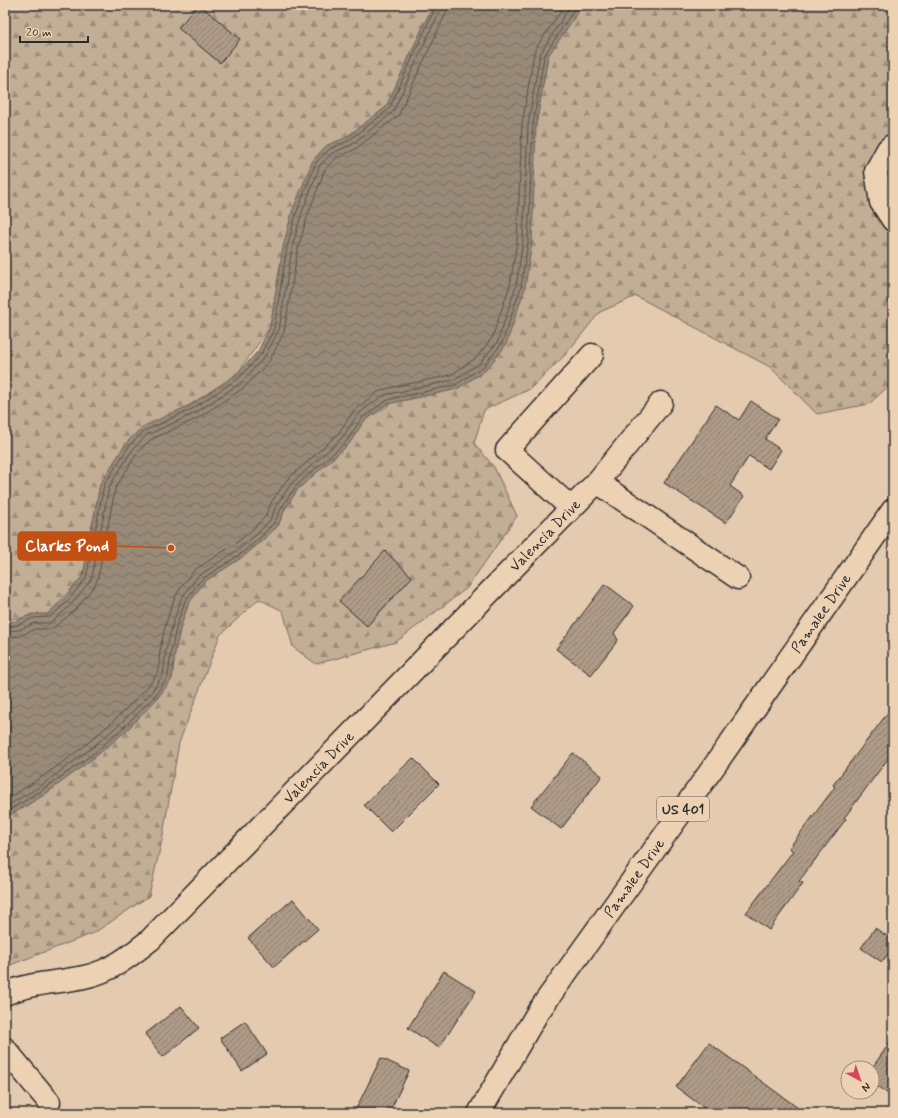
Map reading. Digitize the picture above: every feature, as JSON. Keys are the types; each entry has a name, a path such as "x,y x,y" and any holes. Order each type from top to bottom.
{"street":[{"path":"893,145 888,149 876,172 881,202 893,220"},
{"path":"571,508 507,450 592,355"},
{"name":"Valencia Drive","path":"5,994 38,983 84,977 99,973 126,959 150,940 597,482 662,403"},
{"path":"597,482 738,578"},
{"name":"Pamalee Drive","path":"479,1113 538,1012 715,765 893,510"},
{"path":"5,1049 49,1102"}],"green space":[{"path":"5,5 433,5 386,107 345,138 276,293 270,327 237,374 190,405 142,428 100,484 83,576 48,614 5,620"},
{"path":"579,5 893,5 893,382 869,404 817,414 770,367 636,296 600,312 565,355 530,389 484,410 474,443 494,467 517,516 467,588 396,642 316,664 293,647 283,611 259,599 220,635 179,743 162,840 149,896 94,933 5,967 5,818 44,795 95,757 127,730 172,679 175,652 181,625 189,603 204,582 244,556 278,526 285,509 298,489 349,444 364,421 392,403 457,389 536,125 548,56"}],"water":[{"path":"433,5 582,5 548,56 536,125 532,242 525,288 506,345 486,370 457,389 386,405 364,421 349,444 298,489 285,509 278,526 244,556 204,582 189,603 181,625 175,652 172,679 157,699 127,730 95,757 44,795 5,818 5,622 16,621 32,614 48,614 63,600 83,576 100,484 126,443 142,427 190,405 237,374 258,351 270,327 283,247 292,212 313,160 327,145 345,138 386,107"}],"building":[{"path":"198,5 200,5 240,39 220,63 178,28"},
{"path":"751,401 778,419 765,439 781,450 769,469 749,456 730,486 744,496 726,523 664,483 716,405 739,420"},
{"path":"385,551 412,577 367,626 339,601"},
{"path":"605,584 634,606 614,633 618,640 591,675 556,649"},
{"path":"893,706 893,752 844,818 846,819 799,881 803,883 769,930 746,913 793,851 789,848 835,787 833,785"},
{"path":"573,753 602,776 561,829 531,806"},
{"path":"413,758 439,784 391,832 364,805"},
{"path":"293,899 318,929 274,967 248,938"},
{"path":"875,928 893,940 893,947 882,962 861,948"},
{"path":"444,971 476,991 439,1048 408,1028"},
{"path":"181,1006 199,1028 163,1057 145,1034"},
{"path":"245,1021 267,1054 242,1071 220,1038"},
{"path":"893,1038 893,1097 880,1088 880,1060 878,1060"},
{"path":"709,1043 805,1113 711,1113 676,1087"},
{"path":"381,1058 409,1071 389,1113 354,1113"}],"place":[{"name":"Clarks Pond","path":"171,548"}]}
